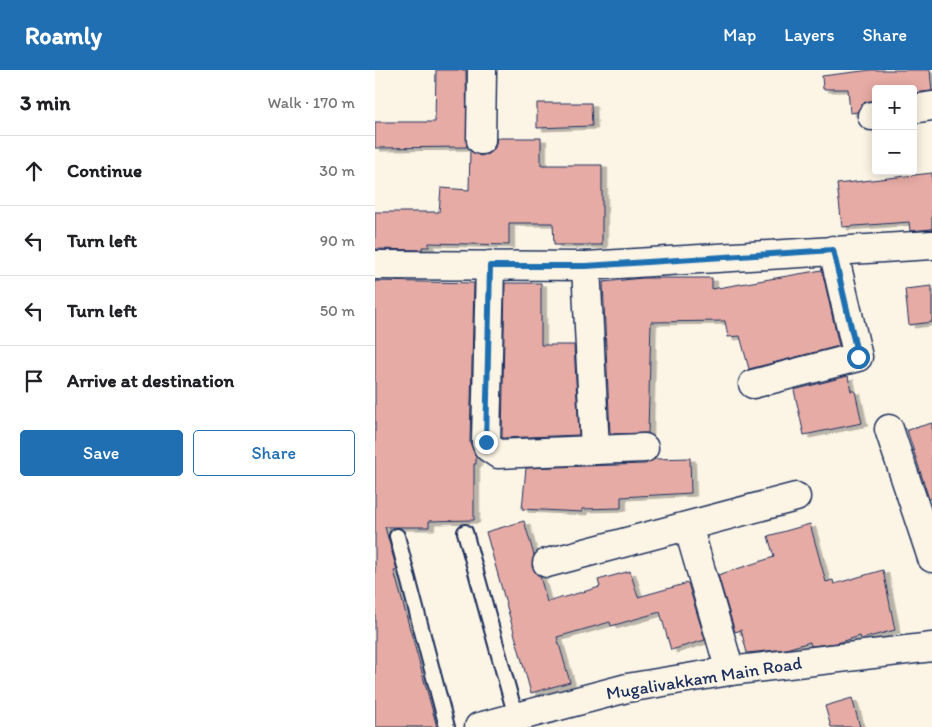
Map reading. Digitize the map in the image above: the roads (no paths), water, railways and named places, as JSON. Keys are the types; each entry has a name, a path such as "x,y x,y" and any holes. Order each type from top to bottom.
{"street":[{"path":"481,140 482,70"},
{"path":"917,108 932,106"},
{"path":"375,265 586,266 932,245"},
{"path":"753,384 858,357 833,250"},
{"path":"490,266 486,442 488,447 498,454 644,448"},
{"path":"586,266 595,450"},
{"path":"889,429 932,558"},
{"path":"547,563 796,497"},
{"path":"688,526 730,671"},
{"name":"Mugalivakkam Main Road","path":"479,727 627,688 730,671 932,647"}],"lane":[{"path":"465,532 516,717"},
{"path":"397,536 447,727"}]}
